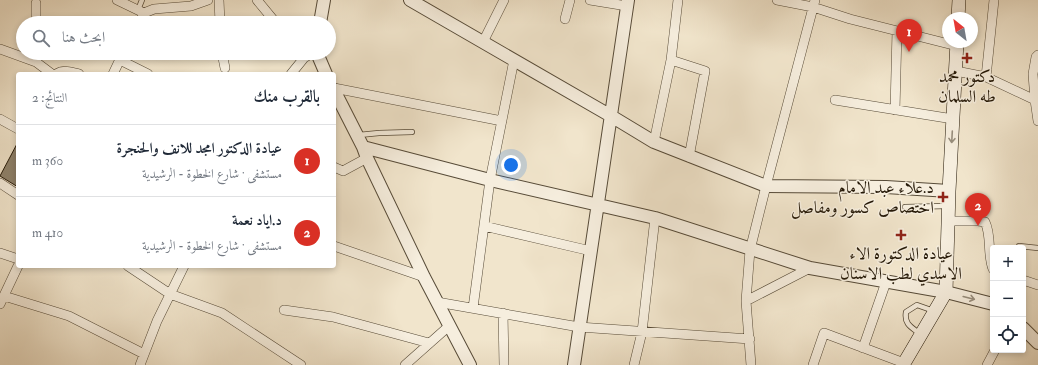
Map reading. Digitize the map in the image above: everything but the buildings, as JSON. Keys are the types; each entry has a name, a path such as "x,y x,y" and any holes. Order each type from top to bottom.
{"main road":[{"path":"958,12 959,0"},
{"path":"903,364 946,292 949,191 957,48"}],"street":[{"path":"117,0 141,12 154,9 191,6 208,0"},
{"path":"219,0 220,16"},
{"path":"257,0 270,16"},
{"path":"321,16 324,0"},
{"path":"410,0 654,142 766,186 886,187 949,191"},
{"path":"483,42 504,0"},
{"path":"565,19 570,0"},
{"path":"574,365 628,3 590,0"},
{"path":"654,142 671,60 678,0"},
{"path":"777,0 814,4 850,19 942,41"},
{"path":"986,77 994,0"},
{"path":"36,2 36,16"},
{"path":"752,365 746,301 750,250 814,4"},
{"path":"140,16 141,12"},
{"path":"895,110 897,31"},
{"path":"0,49 16,53"},
{"path":"1038,55 1036,57 1033,74 1038,121"},
{"path":"38,60 50,72"},
{"path":"114,72 120,60"},
{"path":"128,60 145,72"},
{"path":"223,60 225,68"},
{"path":"292,72 301,60"},
{"path":"320,60 325,72"},
{"path":"472,308 490,180 514,60"},
{"path":"671,60 705,71 689,157"},
{"path":"59,72 67,70 73,72"},
{"path":"956,70 986,77 1035,100"},
{"path":"336,89 502,121"},
{"path":"336,93 424,277 470,365"},
{"path":"835,100 953,119"},
{"path":"0,119 16,128"},
{"path":"365,153 655,218 750,250 810,268 946,292 990,303"},
{"path":"336,168 343,171 365,153"},
{"path":"0,183 16,194"},
{"path":"634,365 642,332 655,218"},
{"path":"948,221 978,220 985,222 988,228 990,260"},
{"path":"484,226 591,250"},
{"path":"336,247 424,277"},
{"path":"0,253 16,258"},
{"path":"17,268 2,300 69,316 144,354"},
{"path":"131,268 170,294 222,314 301,365"},
{"path":"142,365 144,354 157,321 183,268"},
{"path":"746,301 810,268"},
{"path":"1026,281 1038,285"},
{"path":"863,348 886,282"},
{"path":"437,302 579,327 750,340"},
{"path":"284,310 332,316 429,343"},
{"path":"503,313 504,365"},
{"path":"405,365 449,326"},
{"path":"1026,331 1038,344"},
{"path":"813,365 824,333 903,364"},
{"path":"987,365 993,353"}],"lane":[{"path":"141,12 142,0"},
{"path":"357,135 379,132 412,132"},
{"path":"905,207 949,206"},
{"path":"1026,247 1038,248"},
{"path":"921,334 907,324 905,318 906,312 917,305 934,311"}],"place":[{"name":"عيادة الدكتور امجد للانف والحنجرة","path":"909,52"},
{"name":"دكتور محمد طه السلمان","path":"967,58"},
{"name":"د.علاء عبد الامام اختصاص كسور ومفاصل","path":"943,197"},
{"name":"د.اياد نعمة","path":"978,226"},
{"name":"عيادة الدكتورة الاء الاسدي لطب الاسنان","path":"901,235"}]}
